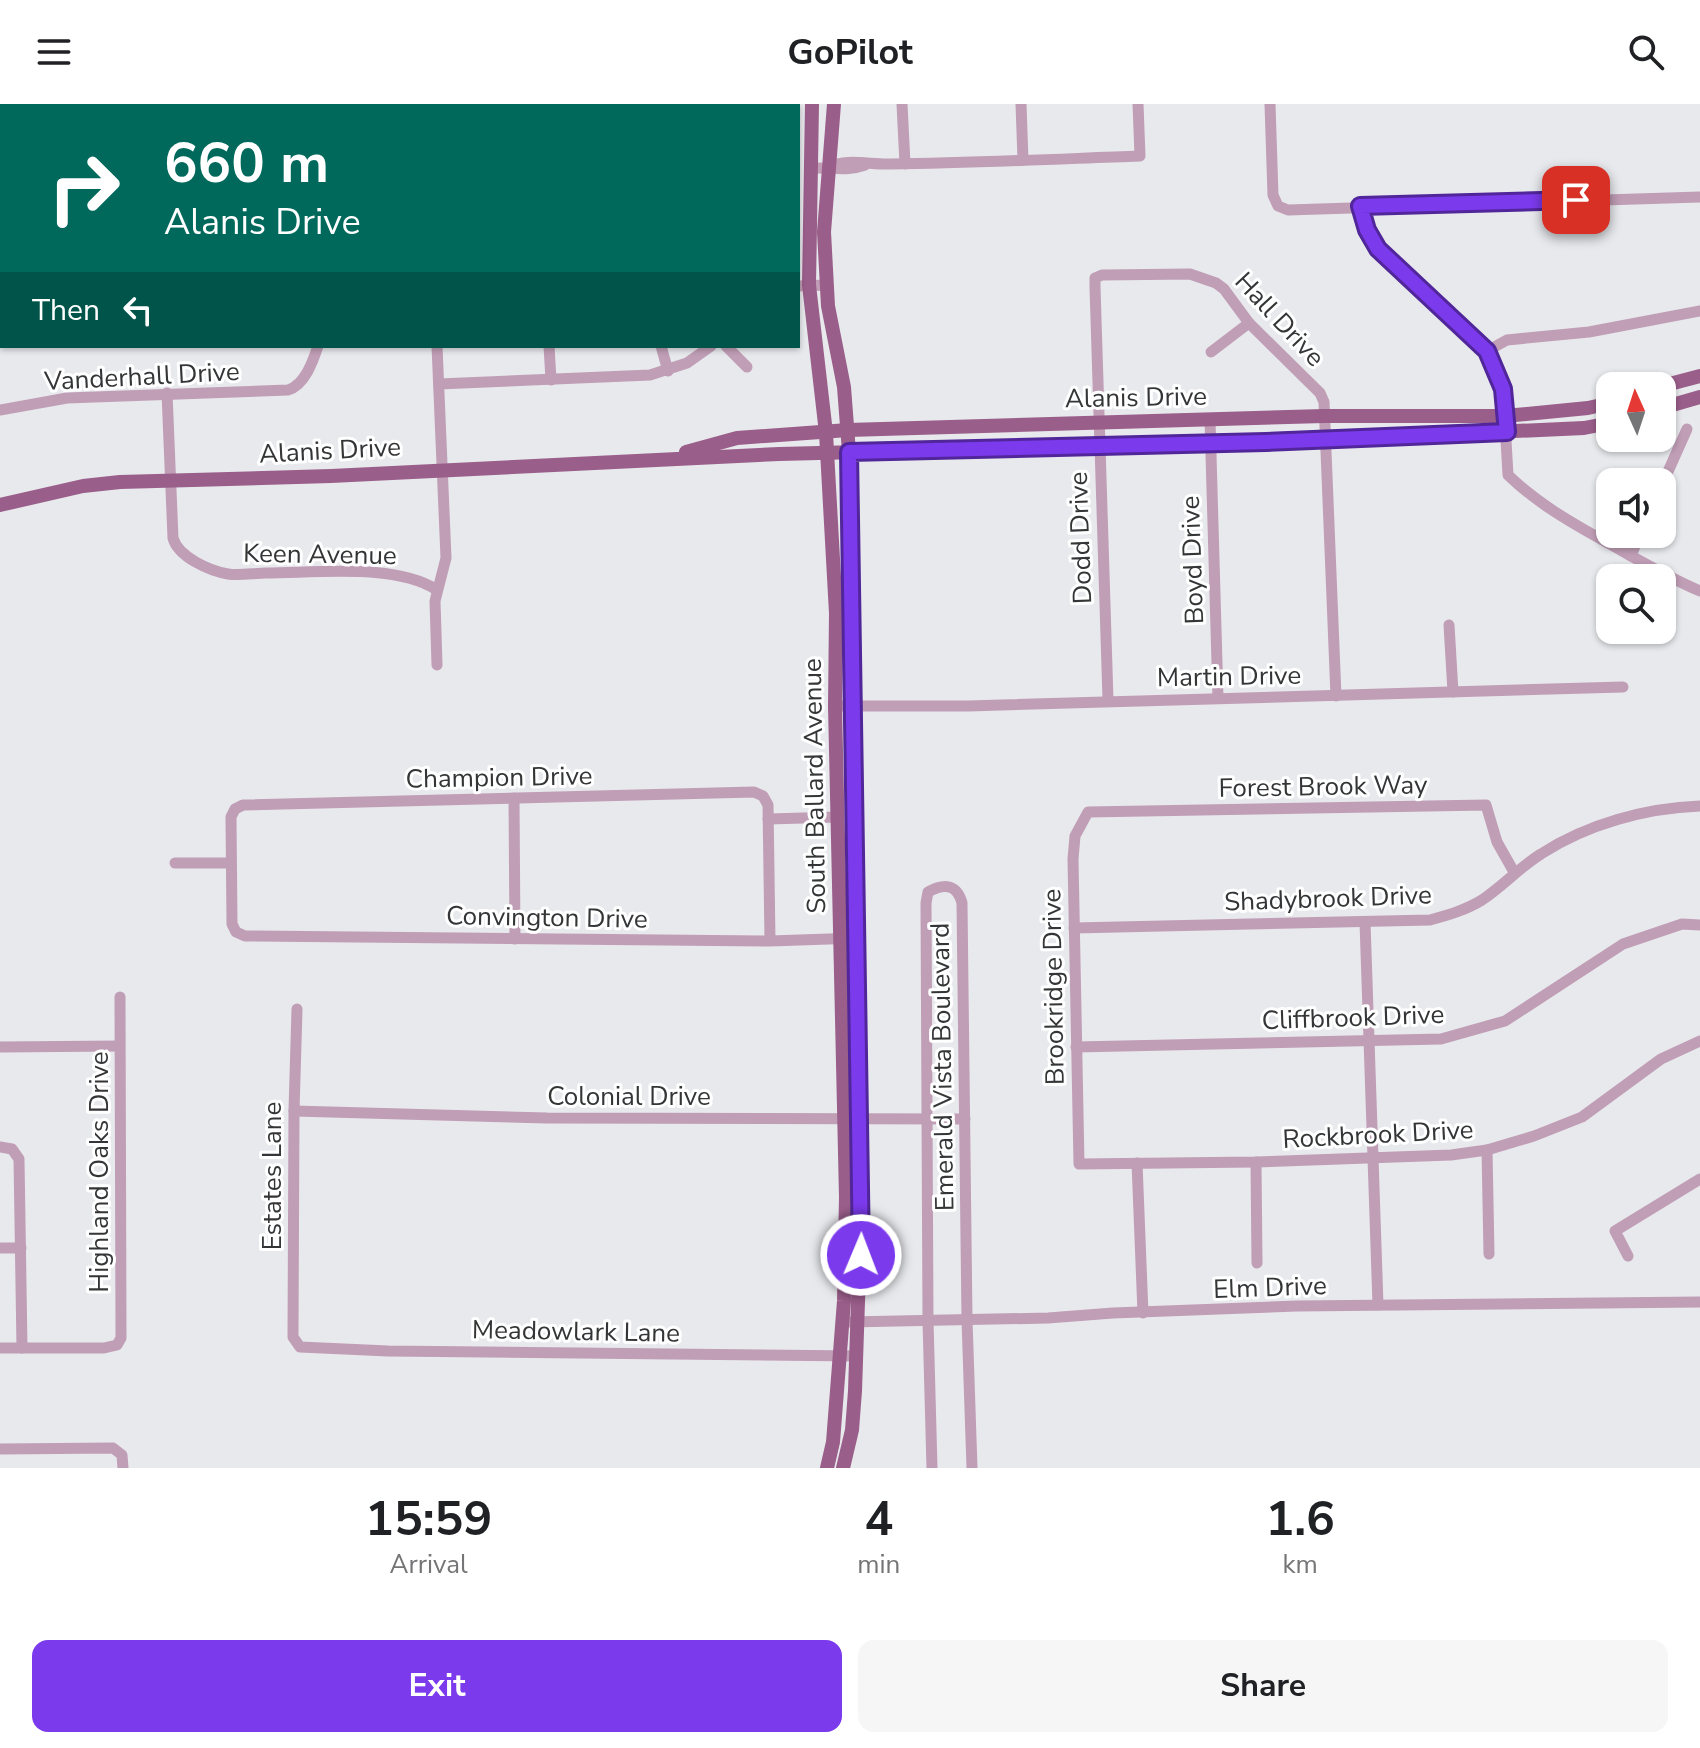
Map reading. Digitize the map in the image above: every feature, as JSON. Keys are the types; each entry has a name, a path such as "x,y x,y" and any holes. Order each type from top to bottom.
{"main road":[{"name":"South Ballard Avenue","path":"812,104 804,286 826,433 836,613 835,706 846,1197 842,1320 833,1442 827,1468"},
{"name":"South Ballard Avenue","path":"834,104 824,232 828,306 844,387 849,452 862,1182 857,1356 852,1430 843,1468"},
{"path":"1676,382 1700,376"},
{"path":"1676,404 1700,397"},
{"name":"Alanis Drive","path":"665,459 737,438 848,430 1324,416 1505,416 1596,406"},
{"name":"Alanis Drive","path":"0,505 83,486 172,480 331,476 444,468 849,452 1325,439 1596,426"}],"street":[{"path":"902,104 905,164"},
{"path":"1021,104 1023,160"},
{"path":"810,168 830,167 837,171 866,165 1140,156 1138,104"},
{"path":"1270,104 1273,195 1278,206 1288,210 1700,197"},
{"path":"1360,206 1367,230 1378,249 1487,351 1500,378 1507,432 1508,475 1527,494 1550,510 1700,591"},
{"name":"Hall Drive","path":"1095,278 1102,275 1190,274 1204,278 1224,289 1249,323 1320,393 1324,402 1336,696"},
{"name":"Dodd Drive","path":"1095,278 1108,700"},
{"path":"804,286 827,285"},
{"path":"1487,351 1507,340 1589,332 1700,311"},
{"path":"1211,352 1249,323"},
{"name":"Vanderhall Drive","path":"0,410 67,398 288,390 297,386 304,377 317,348"},
{"path":"437,348 446,558 437,590 437,665"},
{"path":"549,348 551,380"},
{"path":"662,348 668,371"},
{"path":"439,384 650,375 687,363 708,348"},
{"path":"728,348 747,367"},
{"name":"Keen Avenue","path":"167,393 175,544 199,564 229,574 373,574 422,580 437,590"},
{"name":"Boyd Drive","path":"1210,420 1218,698"},
{"path":"1670,468 1687,429"},
{"path":"1631,556 1634,548"},
{"path":"1449,625 1453,692"},
{"name":"Martin Drive","path":"835,706 968,706 1623,687"},
{"name":"Champion Drive","path":"230,863 231,817 235,809 243,805 754,792 763,796 768,805 768,819"},
{"path":"514,798 515,939"},
{"name":"Forest Brook Way","path":"1088,812 1486,805 1497,842 1514,872"},
{"name":"Shadybrook Drive","path":"1074,928 1430,920 1481,900 1514,872 1572,835 1644,813 1700,806"},
{"name":"Brookridge Drive","path":"1079,1164 1073,859 1075,836 1088,812"},
{"path":"770,941 768,819 838,817"},
{"path":"175,863 230,863"},
{"name":"Convington Drive","path":"230,863 232,924 236,932 250,936 770,941 858,938"},
{"name":"Emerald Vista Boulevard","path":"932,1468 928,1321 926,903 928,892 939,886 950,886 960,893 962,903 972,1468"},
{"path":"1365,922 1378,1305"},
{"name":"Cliffbrook Drive","path":"1076,1047 1441,1039 1505,1021 1623,944 1682,924 1700,925"},
{"name":"Highland Oaks Drive","path":"22,1348 104,1348 117,1345 122,1330 120,997"},
{"name":"Estates Lane","path":"296,1343 293,1337 297,1009"},
{"name":"Rockbrook Drive","path":"1079,1164 1374,1158 1451,1155 1487,1150 1582,1117 1661,1059 1700,1041"},
{"path":"0,1047 119,1046"},
{"name":"Colonial Drive","path":"294,1111 547,1118 965,1119"},
{"path":"0,1147 15,1150 19,1159 22,1348 0,1348"},
{"path":"1487,1150 1489,1254"},
{"path":"1256,1162 1257,1263"},
{"path":"1137,1163 1143,1313"},
{"path":"1628,1256 1615,1231 1700,1179"},
{"path":"0,1248 21,1248"},
{"name":"Elm Drive","path":"842,1320 859,1323 967,1320 1378,1305 1700,1302"},
{"name":"Meadowlark Lane","path":"296,1343 300,1347 388,1351 857,1356"},
{"path":"0,1449 113,1448 120,1452 123,1468"}],"route":[{"path":"861,1255 849,452 1266,442 1507,432 1503,389 1487,351 1378,249 1367,230 1360,206 1576,200"}]}
